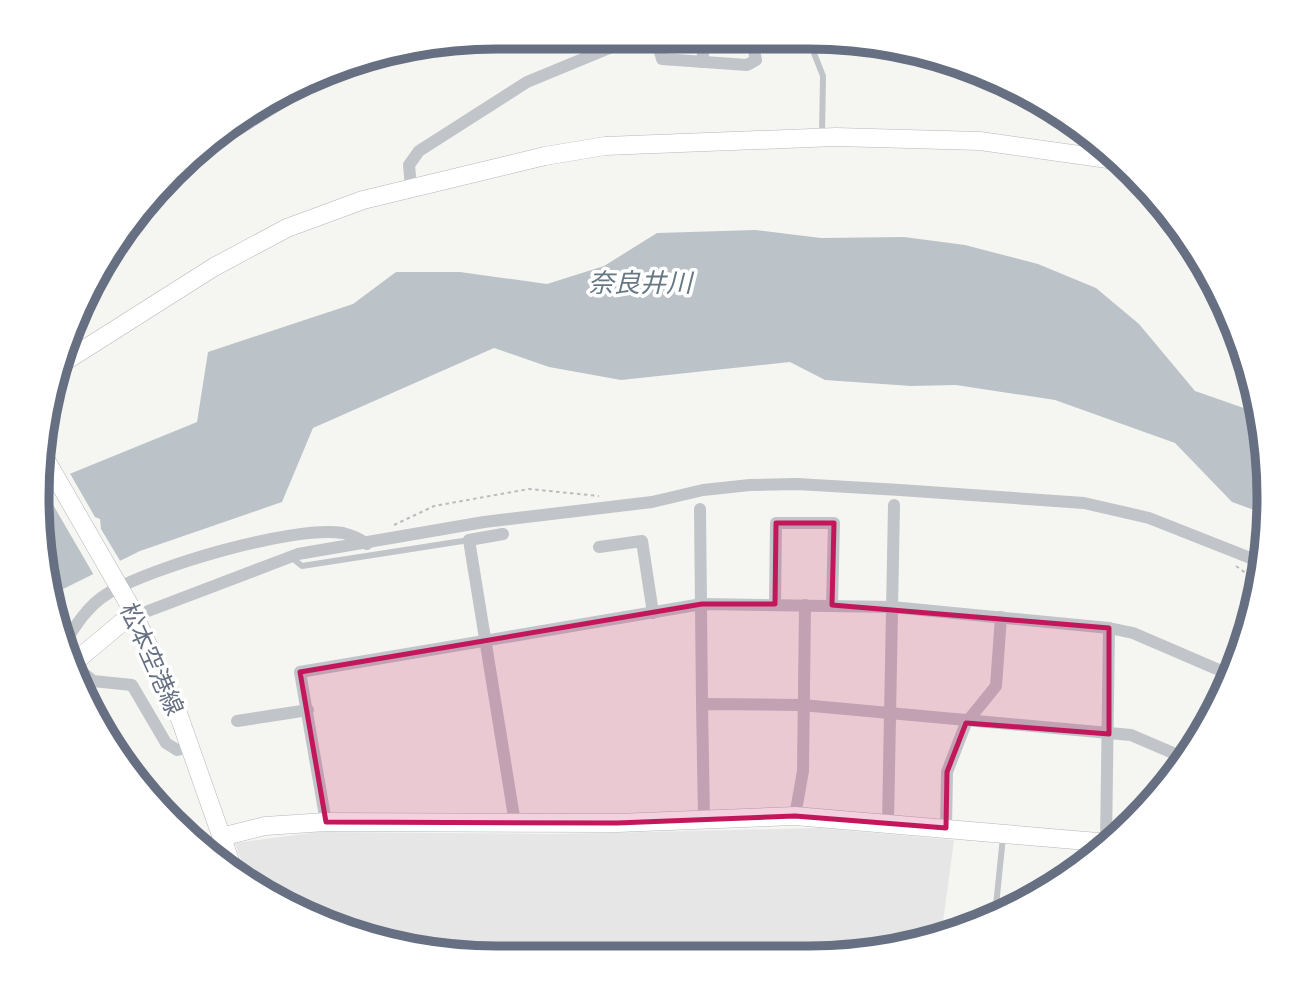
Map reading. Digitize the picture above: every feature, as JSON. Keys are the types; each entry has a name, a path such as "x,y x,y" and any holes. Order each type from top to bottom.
{"street":[{"path":"411,187 409,165 419,151 527,82 607,49"},
{"path":"659,49 662,59 747,65 756,60 754,49"},
{"path":"702,62 704,49"},
{"path":"72,357 214,267 287,228 324,212 411,187 605,146 822,137 980,141 1102,158"},
{"name":"松本空港線","path":"50,467 132,611 173,699 228,856"},
{"path":"79,658 132,611 290,557 484,522 652,502 704,490 797,484 1084,503 1149,518 1253,559"},
{"path":"888,823 894,505"},
{"path":"700,509 704,820"},
{"path":"775,604 776,523 834,523 832,605"},
{"path":"71,634 83,616 104,596 161,569 225,550 323,532 350,535 368,544"},
{"path":"503,534 469,540 514,823"},
{"path":"599,547 642,541 653,613"},
{"path":"326,822 300,672 486,640 702,604 892,607 1109,628 1133,634 1222,671"},
{"path":"795,816 803,771 805,605"},
{"path":"946,828 947,772 966,723 996,686 1001,617"},
{"path":"1108,831 1109,628"},
{"path":"86,676 93,681 132,685 166,743 177,750 190,747"},
{"path":"702,704 802,705 890,712 966,723 1131,735 1176,754"},
{"path":"237,721 308,710"},
{"path":"221,837 265,826 326,822 514,823 795,816 1096,842"}],"lane":[{"path":"812,49 823,76 822,137"},
{"path":"290,557 302,566 469,540"},
{"path":"996,905 1003,834"}],"path":[{"path":"387,528 434,506 528,489 603,496"}],"highlighted area":[{"path":"776,523 834,523 832,605 1109,628 1109,734 966,723 947,772 946,828 795,816 617,823 326,822 300,672 702,604 775,604"}],"shaded area":[{"path":"820,828 954,840 943,925 867,942 809,946 498,946 410,937 353,922 299,900 244,867 235,843 318,832 555,834"}],"water":[{"name":"奈良井川","path":"755,230 821,238 904,237 965,245 1038,264 1096,288 1139,324 1195,391 1248,409 1256,468 1257,511 1232,502 1175,443 1055,400 956,385 911,386 825,380 790,362 621,380 549,367 494,348 313,428 282,502 140,551 59,591 50,527 50,482 197,422 208,352 353,304 396,272 460,272 547,284 604,266 657,233"}],"pier":[{"path":"68,470 95,517 100,519 101,529 122,564 95,577 52,503 49,503 50,478"}]}
